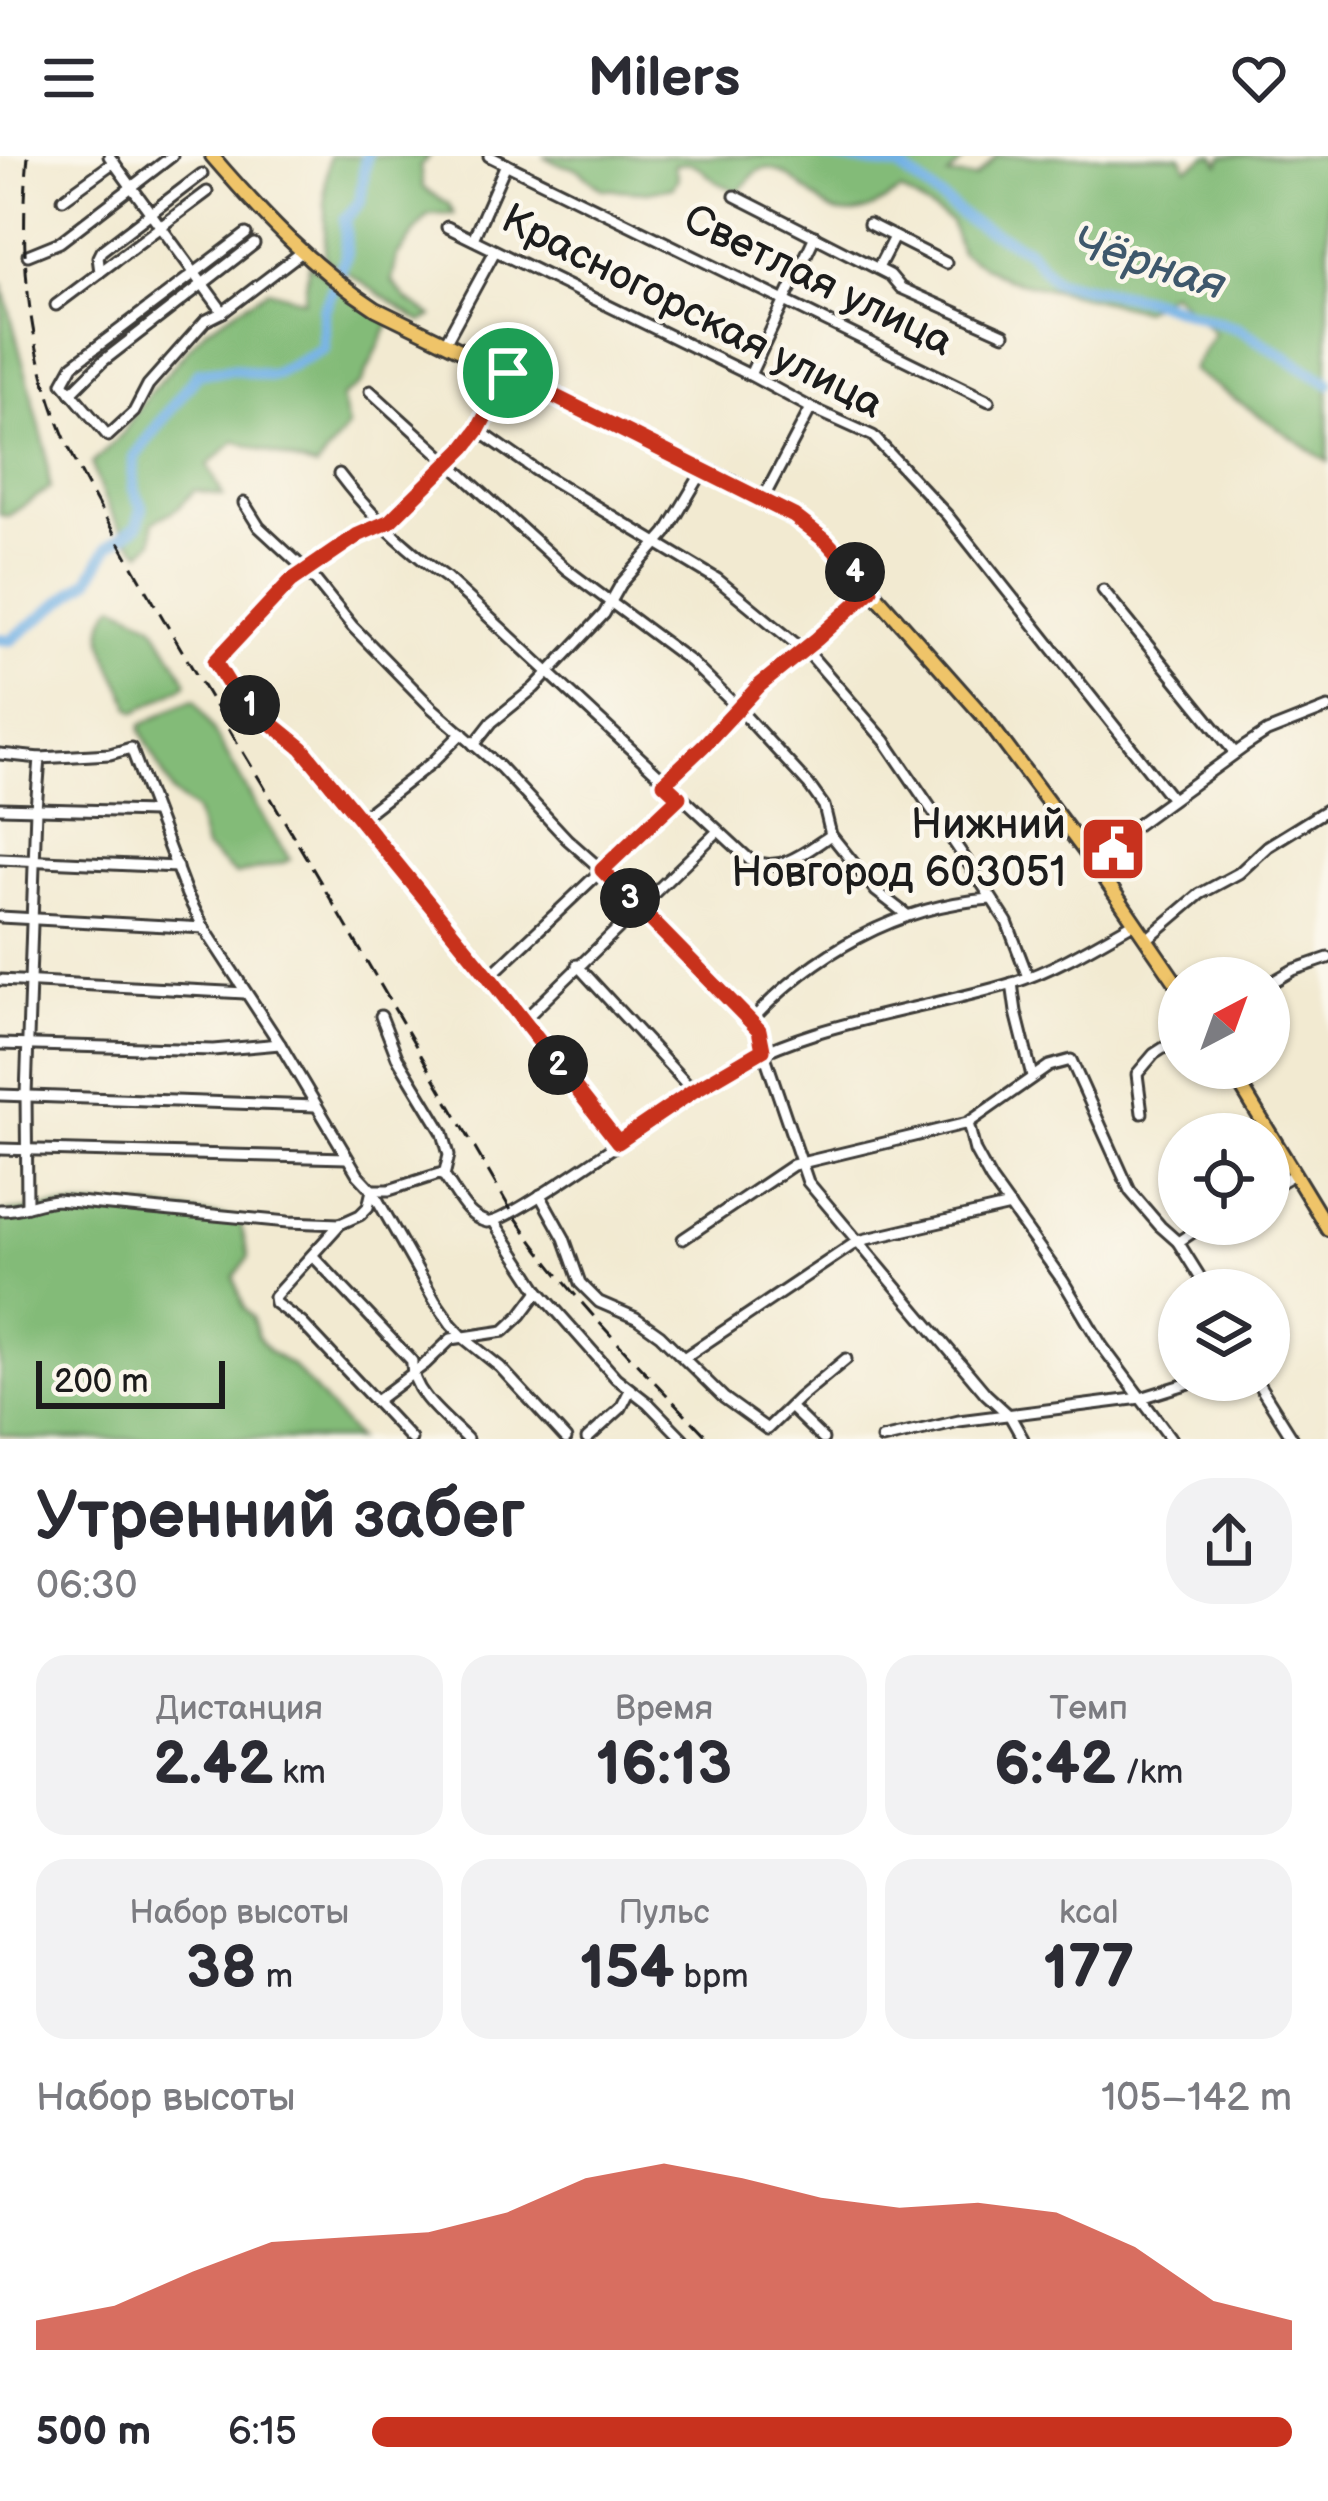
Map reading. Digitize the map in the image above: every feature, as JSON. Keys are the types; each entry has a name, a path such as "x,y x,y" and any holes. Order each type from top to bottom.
{"main road":[{"path":"212,156 273,225 322,270 376,309 704,469 810,527 986,719 1159,957"},
{"path":"1243,1089 1328,1229"}],"street":[{"path":"28,255 60,242 172,156"},
{"name":"Светлая улица","path":"489,156 988,401"},
{"path":"63,199 113,159 224,312"},
{"path":"473,239 506,164"},
{"path":"100,272 101,251 202,174"},
{"path":"56,305 207,192"},
{"path":"735,196 878,268 901,288 1004,334"},
{"path":"869,224 946,263"},
{"name":"Красногорская улица","path":"447,227 880,441 947,515 1172,799"},
{"path":"751,375 814,236"},
{"path":"878,268 895,237"},
{"path":"70,393 250,239 195,273 73,365 63,383 70,393 108,436 134,412 148,386 206,321 302,252"},
{"path":"445,343 495,251"},
{"path":"508,373 478,430 450,462 384,524 358,535 274,598 215,662 244,701 302,748 361,818 618,1142"},
{"path":"370,391 551,556 691,662 816,795 824,806 831,836 876,891 907,915"},
{"path":"763,499 811,408"},
{"path":"478,430 553,481 717,579 825,670 885,741 1007,922 1028,977"},
{"path":"474,745 491,722 519,702 593,627 621,584 658,543 704,469"},
{"path":"339,474 424,562 447,578 751,861 780,866 831,836"},
{"path":"244,503 256,524 307,571 353,627 432,708 500,767 759,1030 808,1182 986,1394 1010,1416 1023,1439"},
{"path":"664,783 760,685 871,590"},
{"path":"1103,590 1235,753"},
{"path":"1090,859 1267,732 1328,708"},
{"path":"361,818 434,761 461,733"},
{"path":"0,754 45,757 110,754 131,748 204,928 347,1158 372,1190 435,1301 463,1337 500,1367 566,1439"},
{"path":"27,1207 35,809 45,757"},
{"path":"489,977 679,797"},
{"path":"0,808 154,812"},
{"path":"1147,939 1201,894 1239,873 1268,846 1328,808"},
{"path":"524,1020 717,832"},
{"path":"0,859 177,867"},
{"path":"750,1022 823,958 907,915 958,901 991,899"},
{"path":"0,916 204,928"},
{"path":"372,1190 389,1190 433,1174 444,1176 466,1209 494,1222 763,1050 833,1027 1012,983 1056,966 1135,922"},
{"path":"1290,972 1328,958"},
{"path":"578,965 693,1091"},
{"path":"0,980 245,993"},
{"path":"1012,983 1032,1076"},
{"path":"381,1016 397,1057 443,1133 449,1154 444,1176"},
{"path":"0,1044 212,1050 280,1045"},
{"path":"1142,1113 1137,1074 1158,1051"},
{"path":"683,1239 793,1165 968,1123 1032,1076 1071,1060 1130,1191 1158,1224"},
{"path":"0,1095 316,1106"},
{"path":"968,1123 975,1150 991,1180 1171,1439"},
{"path":"0,1149 347,1158"},
{"path":"1290,1176 1294,1174"},
{"path":"372,1190 368,1208 340,1224 274,1297 275,1304 302,1323 411,1439"},
{"path":"541,1195 564,1238 580,1283 599,1302 660,1334 724,1398 767,1430 846,1359"},
{"path":"0,1210 56,1200 340,1224"},
{"path":"685,1357 859,1241 1010,1206"},
{"path":"494,1222 538,1291 682,1439"},
{"path":"313,1256 412,1361 411,1375 419,1389 467,1439"},
{"path":"376,1401 451,1340 503,1331 538,1291"},
{"path":"587,1439 621,1408 630,1390"},
{"path":"882,1439 959,1421 1158,1393"},
{"path":"1269,1401 1293,1439"},
{"path":"790,1407 823,1439"}],"green space":[{"path":"329,156 430,156 420,166 423,188 449,204 454,214 428,215 397,256 392,281 407,300 432,316 421,322 325,258"},
{"path":"543,156 960,156 962,162 948,176 975,178 997,156 1181,156 1187,168 1207,156 1215,156 1219,164 1223,156 1328,156 1328,462 1192,370 1214,333 1171,292 1143,310 1006,279 961,253 951,222 901,191 864,211 848,214 831,210 789,177 768,168 758,171 738,192 696,165 674,165 678,178 673,187 648,192 602,189 578,169"},
{"path":"309,264 390,322 361,384 341,398 348,427 316,468 235,441 208,465 223,496 195,490 179,507 153,522 153,541 142,552 118,524 92,464 123,433 148,395 206,329 268,290 304,300"},
{"path":"2,282 45,446 50,488 8,516 0,515"},
{"path":"115,604 153,624 187,681 136,712 104,641 106,616"},
{"path":"195,700 290,859 285,862 236,875 205,849 195,811 173,793 141,725"},
{"path":"55,1207 143,1207 239,1218 249,1257 234,1277 257,1336 270,1352 293,1366 357,1439 30,1439 0,1434 0,1213"}],"waterway":[{"name":"Чёрная","path":"0,639 11,640 89,580 108,547 137,526 142,509 133,487 134,457 198,373 233,369 271,376 324,348 324,310 346,256 345,219 360,202 366,156"},
{"name":"Чёрная","path":"825,156 900,167 970,221 1026,249 1055,281 1152,300 1240,329 1328,383"}],"railway":[{"path":"28,156 25,251 36,345 60,427 88,486 512,1212 581,1301 709,1439"}],"place":[{"name":"Нижний Новгород 603051","path":"1113,849"}],"route":[{"path":"508,373 794,516 826,541 871,590 760,685 664,783 679,797 602,870 759,1030 763,1040 763,1050 618,1142 361,818 302,748 244,701 215,662 291,581 358,535 390,521 465,447 508,373"}]}
